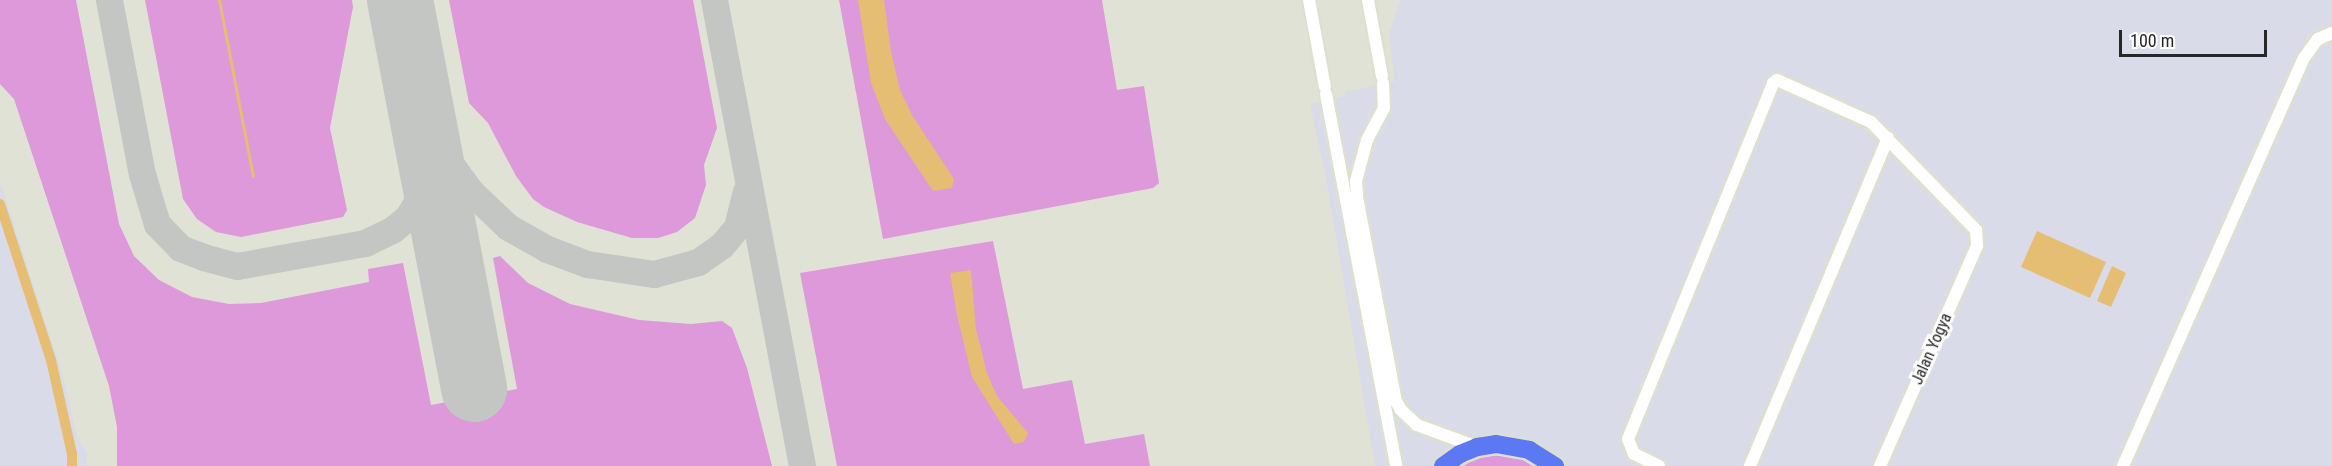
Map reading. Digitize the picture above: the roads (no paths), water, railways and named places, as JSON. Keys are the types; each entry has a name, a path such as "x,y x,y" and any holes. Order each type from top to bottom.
{"highway":[{"path":"1443,466 1460,454 1477,447 1513,445 1529,450 1555,466"}],"street":[{"path":"1309,0 1396,466"},
{"path":"1368,0 1383,80 1384,108 1366,140 1356,181 1357,197 1396,401 1401,410 1417,424 1477,447"},
{"path":"2123,466 2304,58 2318,39 2332,33"},
{"path":"1659,466 1634,454 1628,439 1773,83 1780,80 1871,122 1888,138 1750,466"},
{"name":"Jalan Yogya","path":"1880,466 1977,246 1976,230 1888,138"}],"waterway":[{"path":"219,0 253,176"},
{"path":"0,204 51,360 72,454 72,466"}]}
